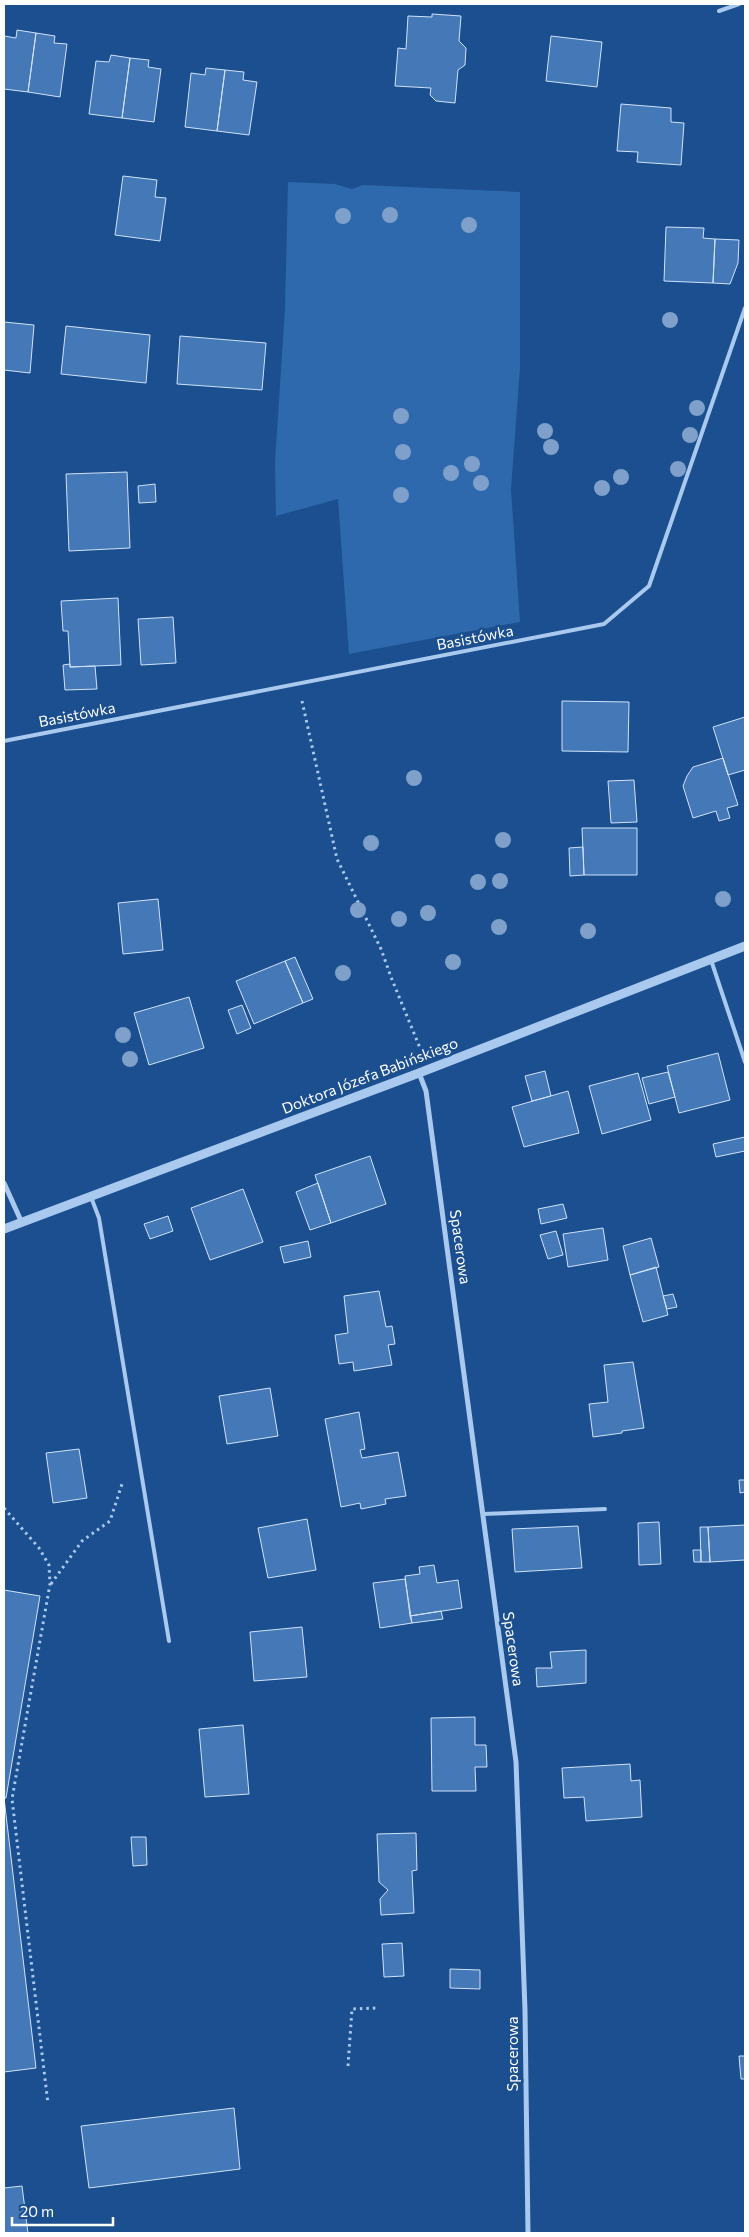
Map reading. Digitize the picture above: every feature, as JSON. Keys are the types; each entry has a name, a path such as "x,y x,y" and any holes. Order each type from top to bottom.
{"street":[{"name":"Doktora Józefa Babińskiego","path":"4,1228 419,1073 745,946"},
{"name":"Spacerowa","path":"419,1073 426,1091 516,1762 525,2010 528,2233"},
{"path":"4,1183 22,1222"}],"lane":[{"path":"719,11 739,4"},
{"name":"Basistówka","path":"4,741 604,624 649,586 745,308"},
{"path":"711,960 745,1062"},
{"path":"91,1197 99,1218 169,1641"},
{"path":"483,1514 605,1509"}],"path":[{"path":"298,683 337,859 382,949 420,1049"},
{"path":"50,1584 82,1541 110,1521 135,1444"},
{"path":"4,1508 39,1548 49,1565 50,1584 12,1799 48,2104"},
{"path":"348,2066 352,2009 376,2008"}],"shaded area":[{"path":"288,182 335,184 352,189 363,185 520,192 520,368 511,489 520,622 349,654 338,499 276,516 275,462 285,308"}],"building":[{"path":"432,14 461,16 459,41 466,48 465,65 458,70 455,103 436,101 430,95 431,88 395,86 398,48 406,49 408,16 432,17"},
{"path":"17,30 36,33 28,92 4,89 4,36 16,38"},
{"path":"36,33 55,36 54,43 67,44 60,97 28,92"},
{"path":"551,36 602,42 597,87 546,81"},
{"path":"111,55 130,58 122,118 89,114 96,61 109,62"},
{"path":"130,58 149,60 148,67 161,69 154,122 122,118"},
{"path":"206,68 225,70 217,131 185,127 191,73 205,75"},
{"path":"225,70 244,72 243,80 257,82 249,135 217,131"},
{"path":"621,104 671,108 671,122 684,123 681,165 637,162 638,152 617,151"},
{"path":"123,176 157,180 155,197 166,198 160,241 115,235"},
{"path":"666,227 704,228 703,238 715,239 713,283 664,281"},
{"path":"715,239 739,240 738,263 730,284 713,283"},
{"path":"4,322 34,325 30,373 4,370"},
{"path":"66,326 150,335 146,383 61,374"},
{"path":"180,336 266,343 262,390 177,384"},
{"path":"127,472 130,548 69,551 66,474"},
{"path":"155,484 156,502 139,503 138,486"},
{"path":"118,598 121,665 70,667 68,631 63,631 61,601"},
{"path":"173,617 176,663 141,665 138,619"},
{"path":"70,664 70,667 95,666 97,689 65,690 63,665"},
{"path":"562,701 629,702 628,752 562,751"},
{"path":"745,717 745,770 728,775 713,727"},
{"path":"723,758 738,805 727,808 730,818 719,821 716,811 693,818 683,786 687,776 693,767"},
{"path":"634,780 637,822 611,823 608,781"},
{"path":"582,828 637,828 637,875 584,875"},
{"path":"583,847 584,875 570,876 569,848"},
{"path":"158,899 163,950 123,954 118,903"},
{"path":"295,957 313,999 303,1003 285,961"},
{"path":"285,961 303,1003 254,1024 236,981"},
{"path":"189,997 204,1048 149,1065 134,1013"},
{"path":"242,1005 251,1028 237,1034 228,1010"},
{"path":"718,1053 730,1100 679,1113 667,1066"},
{"path":"545,1071 551,1096 532,1101 525,1076"},
{"path":"668,1072 675,1097 649,1104 642,1078"},
{"path":"638,1073 651,1120 602,1134 589,1086"},
{"path":"568,1091 579,1133 524,1147 512,1107"},
{"path":"745,1137 745,1151 716,1157 713,1144"},
{"path":"370,1156 386,1204 331,1223 315,1175"},
{"path":"318,1183 331,1223 310,1230 296,1192"},
{"path":"243,1189 263,1242 210,1260 191,1208"},
{"path":"563,1204 567,1218 541,1224 538,1209"},
{"path":"168,1216 173,1231 150,1239 144,1224"},
{"path":"603,1228 608,1260 568,1267 563,1234"},
{"path":"556,1231 563,1255 548,1259 540,1235"},
{"path":"651,1238 659,1267 630,1275 623,1246"},
{"path":"308,1241 311,1257 284,1263 280,1247"},
{"path":"656,1267 668,1315 643,1322 630,1275"},
{"path":"379,1291 386,1327 392,1326 395,1344 388,1345 392,1365 354,1371 353,1362 339,1364 335,1335 348,1333 344,1296"},
{"path":"673,1294 677,1307 667,1309 663,1296"},
{"path":"633,1362 644,1428 593,1437 589,1404 608,1402 604,1365"},
{"path":"270,1388 278,1436 227,1444 219,1396"},
{"path":"359,1412 365,1449 360,1450 362,1458 398,1452 406,1496 385,1499 386,1504 361,1509 360,1503 341,1507 325,1419"},
{"path":"79,1449 87,1498 53,1503 46,1453"},
{"path":"739,1480 745,1480 745,1492 740,1493"},
{"path":"307,1519 316,1570 268,1578 258,1528"},
{"path":"659,1522 661,1564 639,1565 638,1523"},
{"path":"745,1525 745,1560 710,1562 708,1527"},
{"path":"578,1526 582,1568 515,1572 512,1529"},
{"path":"700,1527 708,1527 710,1562 701,1562"},
{"path":"693,1550 701,1550 701,1562 694,1562"},
{"path":"434,1565 437,1583 458,1580 462,1608 410,1616 405,1576 420,1574 419,1567"},
{"path":"405,1579 412,1623 380,1628 373,1583"},
{"path":"4,1590 40,1596 6,1798 4,1798"},
{"path":"441,1611 443,1619 412,1623 410,1616"},
{"path":"302,1627 307,1677 254,1681 250,1632"},
{"path":"586,1650 586,1683 537,1687 536,1668 552,1668 550,1652"},
{"path":"475,1717 475,1745 486,1745 487,1767 475,1767 476,1791 432,1791 431,1718"},
{"path":"243,1725 249,1794 205,1797 199,1729"},
{"path":"630,1764 631,1781 640,1780 642,1817 586,1821 584,1797 564,1798 562,1768"},
{"path":"4,1798 36,2068 4,2072"},
{"path":"416,1833 417,1870 412,1871 414,1913 381,1915 380,1899 388,1890 379,1882 377,1834"},
{"path":"131,1837 146,1837 147,1865 133,1866"},
{"path":"402,1943 404,1976 384,1977 382,1944"},
{"path":"450,1969 480,1970 480,1989 450,1988"},
{"path":"739,2056 745,2056 745,2079 741,2079"},
{"path":"234,2108 240,2169 89,2188 81,2126"},
{"path":"22,2186 28,2233 4,2233 4,2188"}]}
